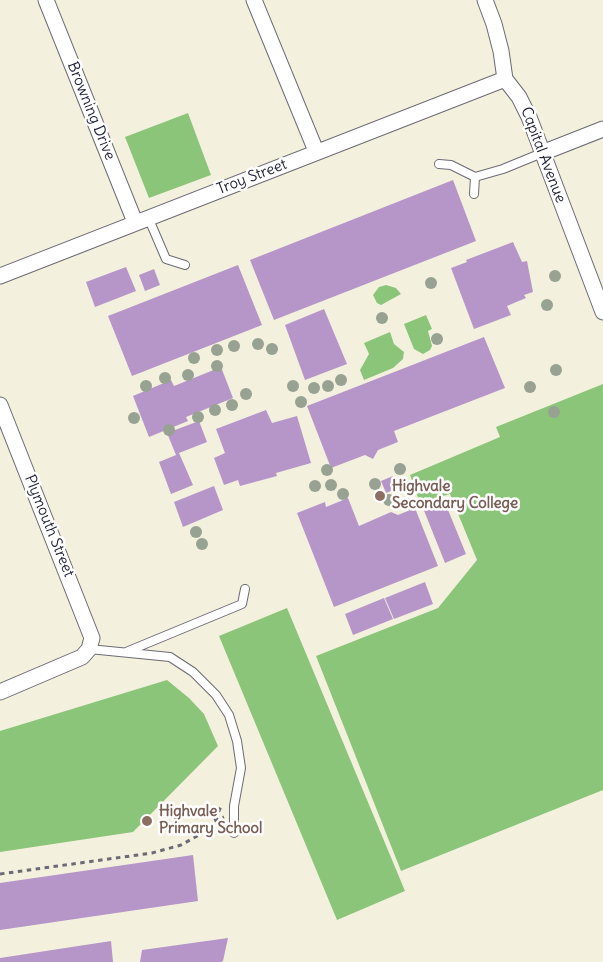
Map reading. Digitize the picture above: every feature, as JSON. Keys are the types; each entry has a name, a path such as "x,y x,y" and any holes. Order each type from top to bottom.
{"street":[{"name":"Browning Drive","path":"46,0 142,220"},
{"path":"255,0 316,152"},
{"name":"Capital Avenue","path":"485,0 501,51 505,79 519,97 603,312"},
{"name":"Troy Street","path":"0,276 505,79"},
{"path":"542,153 603,129"},
{"name":"Plymouth Street","path":"0,405 90,628 92,638 89,649"},
{"path":"0,692 70,663 82,657 89,649"}],"lane":[{"path":"439,164 451,165 475,177 503,169 542,153"},
{"path":"474,194 475,177"},
{"path":"142,220 166,259 185,265"},
{"path":"124,652 242,604 245,589"},
{"path":"89,649 170,657 193,672 216,695 229,715 240,759 241,768 233,814 234,833"}],"path":[{"path":"0,874 152,853 199,835 214,821 225,799"},
{"path":"214,821 233,814"}],"green space":[{"path":"188,113 211,175 149,198 125,137"},
{"path":"386,285 396,288 401,294 381,305 377,303 373,295 379,287"},
{"path":"426,315 432,329 428,331 432,346 423,354 414,349 404,324"},
{"path":"390,332 394,344 404,352 403,359 393,368 364,380 360,370 369,354 364,343"},
{"path":"603,384 603,790 401,871 316,656 438,608 477,560 450,494 420,503 410,475 500,437 496,427"},
{"path":"287,608 405,891 337,920 219,636"},
{"path":"167,680 204,714 218,746 133,832 0,852 0,731"}],"building":[{"path":"453,180 476,241 274,320 250,260"},
{"path":"513,242 522,262 527,261 533,292 524,295 526,298 507,306 511,315 474,329 451,268"},
{"path":"238,265 262,325 132,376 108,316"},
{"path":"126,267 136,291 95,307 86,282"},
{"path":"154,269 160,285 145,291 139,275"},
{"path":"324,309 347,364 305,380 285,325"},
{"path":"484,337 505,388 394,431 398,442 378,450 373,459 365,455 331,468 307,406"},
{"path":"221,367 233,398 186,417 188,421 149,437 133,396 171,380 174,386"},
{"path":"266,410 272,423 297,416 311,463 276,473 277,476 240,486 238,480 224,485 214,458 225,453 216,429"},
{"path":"199,421 207,442 179,453 193,485 171,494 159,462 176,455 167,433"},
{"path":"393,476 398,488 386,493 381,481"},
{"path":"214,486 223,510 183,527 174,502"},
{"path":"348,498 359,526 391,512 398,515 415,508 438,566 334,607 297,513 325,502 326,507"},
{"path":"444,500 466,554 445,563 423,508"},
{"path":"425,582 433,604 394,619 385,598"},
{"path":"384,598 393,619 353,635 345,614"},
{"path":"193,855 198,901 0,930 0,883"},
{"path":"228,938 221,962 140,962 142,950"},
{"path":"111,941 113,962 0,962 0,958"}],"place":[{"name":"Highvale Secondary College","path":"380,496"},
{"name":"Highvale Primary School","path":"147,821"}]}
